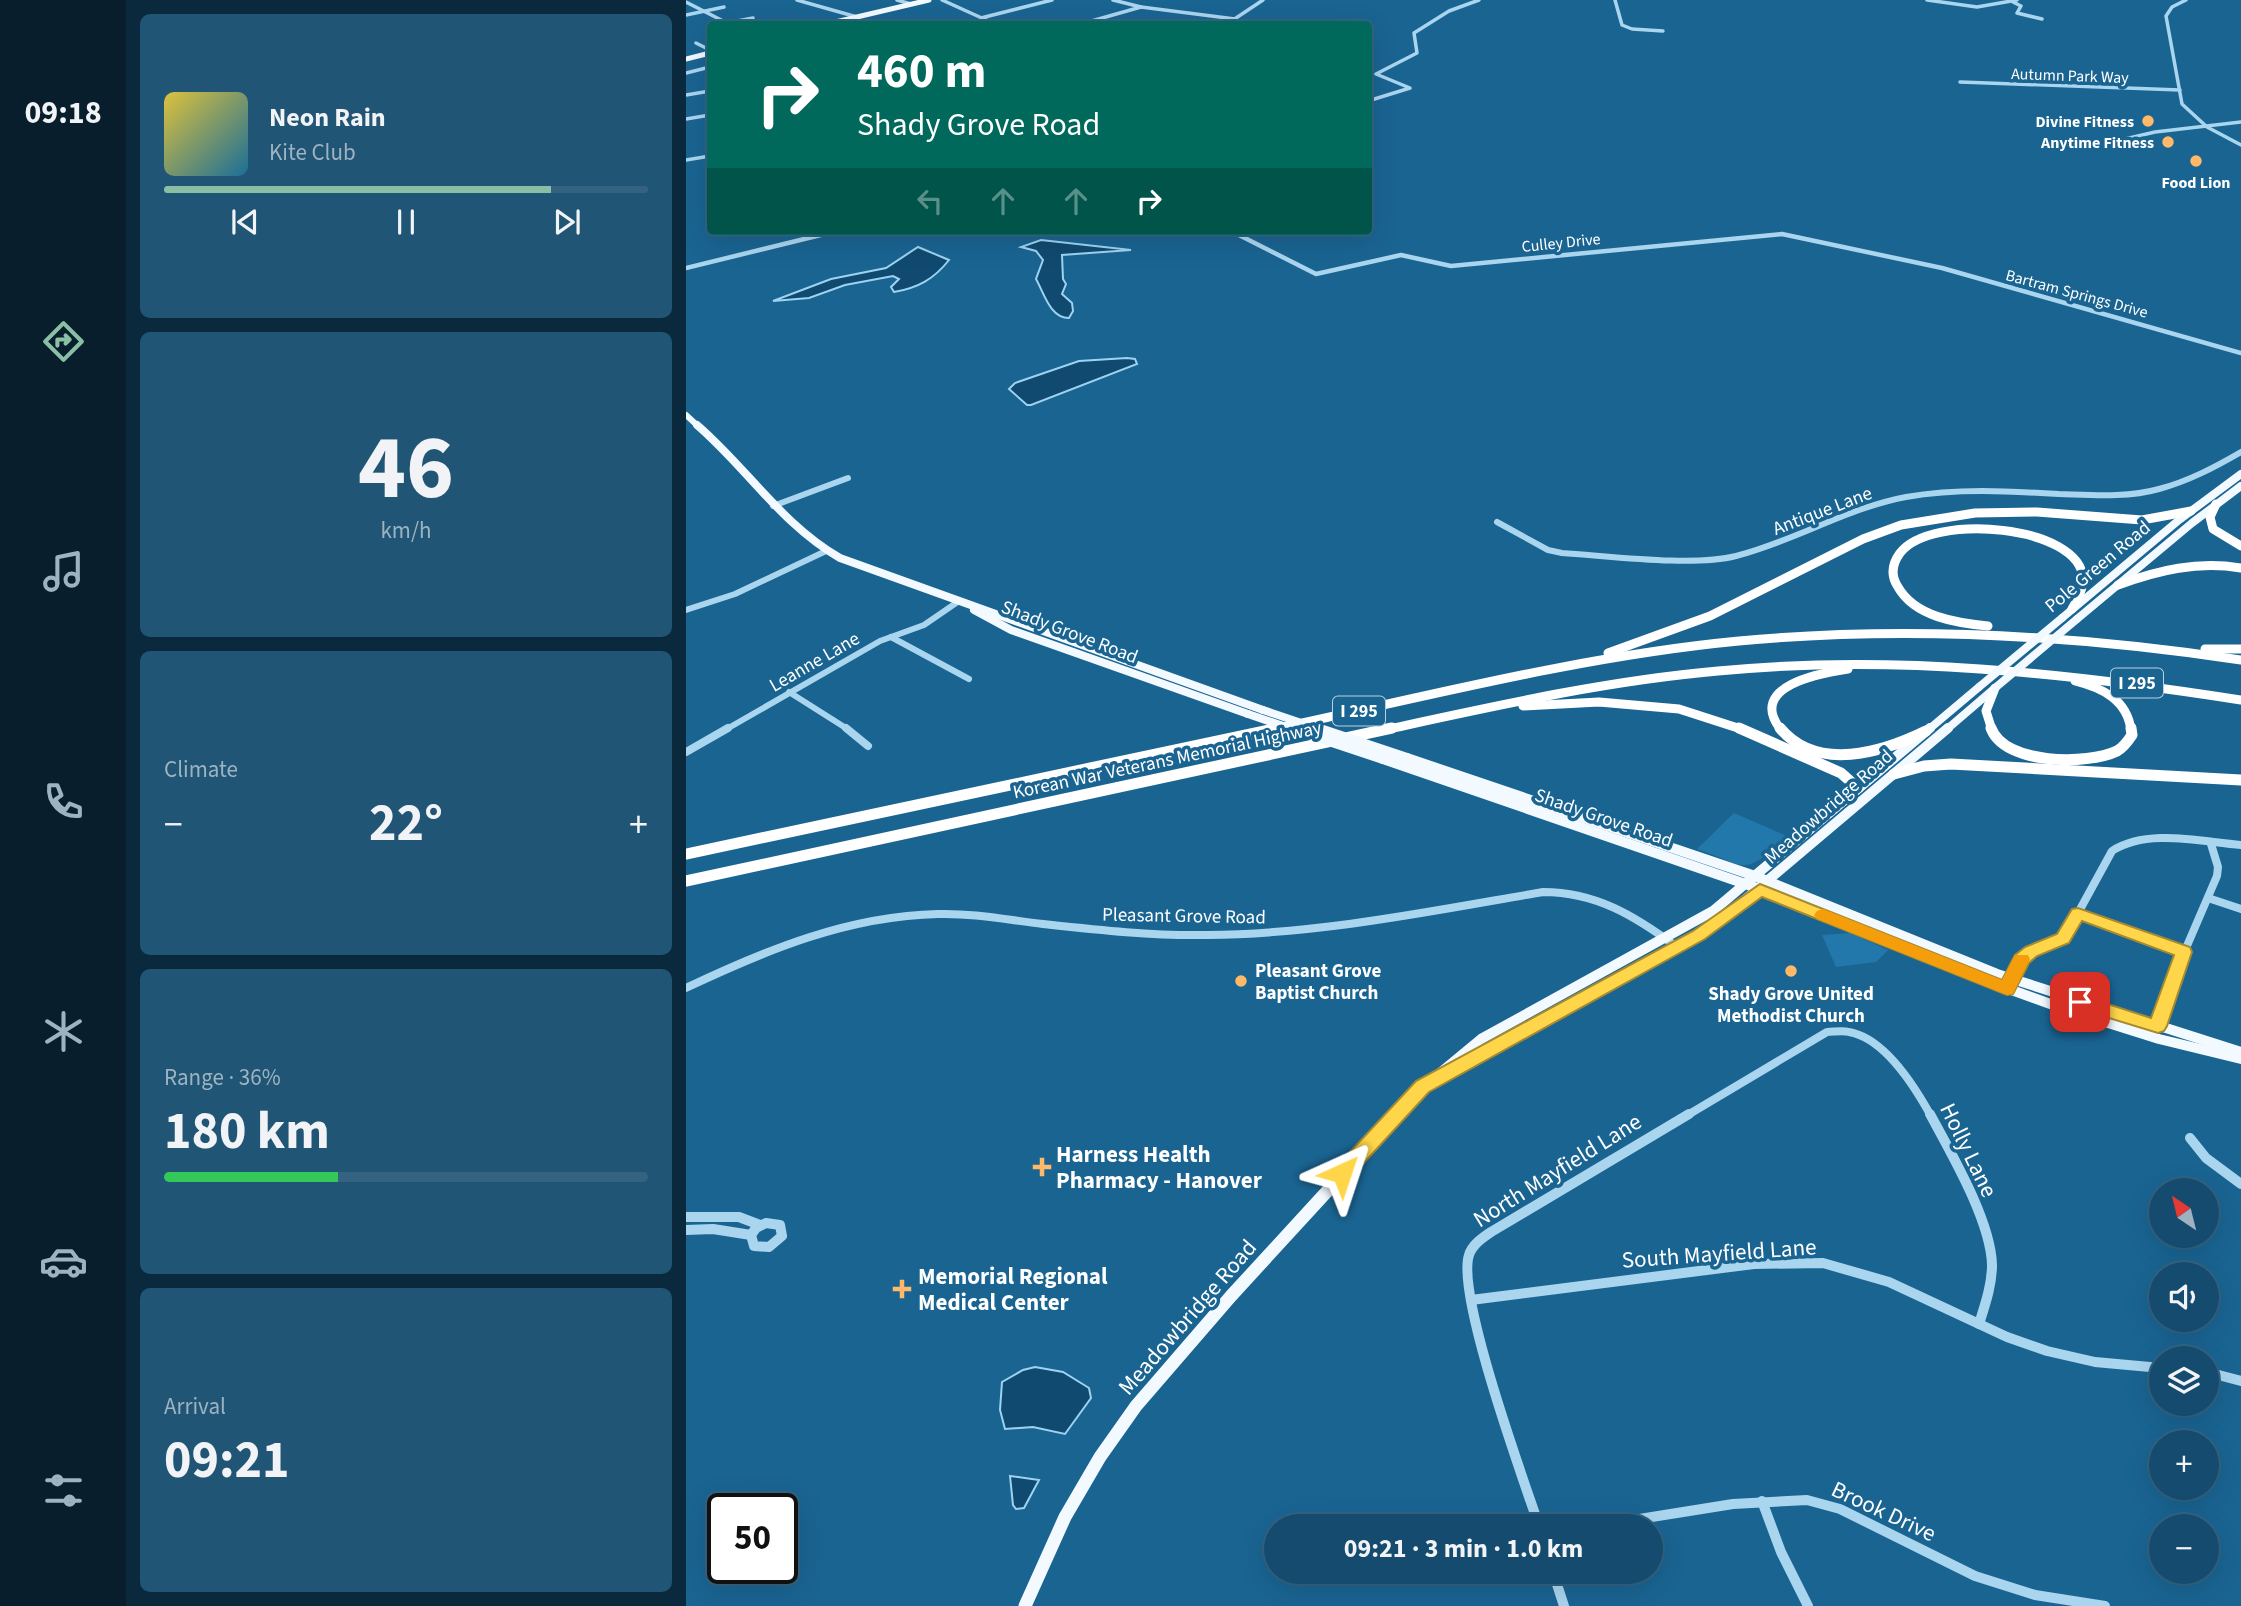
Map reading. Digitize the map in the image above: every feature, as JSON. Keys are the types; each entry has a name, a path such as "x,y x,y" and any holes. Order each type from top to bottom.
{"highway":[{"path":"2216,504 2210,517 2213,529 2241,546"},
{"path":"1562,668 1688,625 1863,538 1901,525 1975,513 2038,512 2142,520 2191,511"},
{"path":"2039,634 1954,620 1921,608 1906,598 1896,585 1893,571 1896,558 1909,543 1940,531 1976,528 2023,534 2060,549 2079,567 2082,584 2072,609"},
{"path":"2118,585 2183,565 2215,564 2241,568"},
{"name":"Korean War Veterans Memorial Highway","path":"686,854 1562,668 1698,644 1879,630 2039,634 2241,660"},
{"path":"2170,649 2241,649"},
{"path":"1885,663 1819,674 1787,687 1774,702 1773,713 1777,724 1788,736 1802,745 1843,755 1878,751 1926,732"},
{"name":"Korean War Veterans Memorial Highway","path":"686,881 1475,710 1572,690 1678,674 1770,666 1885,663 2032,671 2122,681 2241,701"},
{"path":"1996,688 1986,711 1990,728 2004,742 2031,755 2059,761 2093,760 2117,750 2129,739 2133,726 2129,713 2109,695 2083,682 2032,671"},
{"path":"1475,710 1581,702 1679,709 1742,729 1841,773 1858,788"},
{"path":"1894,774 1924,766 1951,764 2241,780"}],"main road":[{"path":"846,21 929,0"},
{"path":"686,59 707,52"},
{"name":"Shady Grove Road","path":"686,415 741,466 798,532 826,551 856,566 1263,709 1755,876 1764,885"},
{"name":"Pole Green Road","path":"1979,687 2191,511 2241,474"},
{"name":"Pole Green Road","path":"1996,688 2241,486"},
{"name":"Shady Grove Road","path":"959,601 1011,630 1746,884 1764,885 2009,984 2147,1035 2241,1059"},
{"path":"1144,677 1152,670"},
{"name":"Meadowbridge Road","path":"1025,1606 1045,1559 1085,1482 1136,1406 1197,1334 1423,1087 1481,1039 1667,939 1713,911 1979,687"},
{"name":"Meadowbridge Road","path":"1423,1087 1715,925 1996,688"},
{"name":"Shady Grove Road","path":"2009,984 2241,1052"}],"street":[{"path":"797,0 857,17"},
{"path":"897,0 911,4"},
{"path":"942,0 988,21"},
{"path":"981,18 1052,0"},
{"path":"1113,0 1141,7 1235,19"},
{"path":"1232,21 1263,0"},
{"path":"1372,100 1410,88 1376,74 1416,54 1416,30 1433,22 1449,9 1479,0"},
{"path":"1615,0 1622,25 1632,29 1664,31"},
{"path":"1927,0 1970,7 2015,1 2021,6 2017,13 2042,19"},
{"path":"2186,0 2172,7 2166,16 2182,104 2187,111 2210,127 2241,143"},
{"path":"686,2 722,21"},
{"path":"686,15 724,7"},
{"path":"1093,21 1141,7"},
{"path":"740,21 753,18"},
{"path":"696,43 707,49"},
{"path":"686,73 707,68"},
{"name":"Autumn Park Way","path":"1960,82 2180,90"},
{"path":"686,95 707,92"},
{"path":"686,119 707,116"},
{"path":"2125,139 2154,132 2241,122"},
{"path":"686,160 707,156"},
{"name":"Culley Drive","path":"1239,235 1316,274 1401,255 1415,255 1437,264 1451,266 1774,234 1905,260"},
{"path":"686,268 821,235"},
{"name":"Bartram Springs Drive","path":"1905,260 2097,310 2241,353"},
{"name":"Antique Lane","path":"1497,522 1548,550 1572,555 1721,559 1775,546 1853,511 1907,497 1982,490 2096,495 2137,493 2159,489 2204,473 2241,452"},
{"path":"773,506 848,478"},
{"path":"686,610 735,594 826,551"},
{"name":"Leanne Lane","path":"686,752 891,637 923,625 959,601"},
{"path":"891,637 969,679"},
{"path":"789,692 859,736 868,746"},
{"path":"2009,984 2026,955 2063,938 2109,855 2119,844 2136,840 2241,845"},
{"path":"2158,1026 2184,952 2218,871 2211,844"},
{"name":"Pleasant Grove Road","path":"686,988 773,948 821,932 870,920 937,914 1100,930 1253,934 1344,926 1543,892 1567,892 1590,895 1613,904 1677,947"},
{"path":"2208,898 2241,909"},
{"path":"2078,914 2184,952"},
{"name":"North Mayfield Lane","path":"1535,1514 1471,1300 1466,1265 1471,1251 1480,1240 1812,1040 1827,1032 1843,1030"},
{"name":"Holly Lane","path":"1843,1030 1853,1032 1870,1042 1907,1077 1936,1122 1980,1218 1992,1263 1988,1293 1979,1324"},
{"path":"2190,1138 2206,1158 2241,1184"},
{"path":"686,1216 739,1217 760,1225 776,1223 782,1228 782,1237 764,1248 751,1244 751,1236 760,1225"},
{"path":"686,1230 713,1229 751,1236"},
{"name":"South Mayfield Lane","path":"1471,1300 1726,1267 1817,1262 1855,1269 1979,1324 2057,1354 2083,1361 2149,1367"},
{"path":"2219,1375 2241,1381"},
{"path":"1762,1500 1782,1552 1808,1606"},
{"name":"Brook Drive","path":"1663,1516 1762,1500 1807,1500 1824,1503 1975,1576 2035,1595 2105,1606"},
{"path":"1557,1584 1564,1606"}],"shaded area":[{"path":"1041,240 1131,250 1062,255 1063,279 1066,284 1062,294 1072,303 1073,311 1069,318 1062,317 1052,309 1036,279 1043,260 1036,251 1021,247"},
{"path":"918,247 949,260 925,282 911,288 894,292 891,287 899,279 893,276 845,285 809,298 773,301 831,279 886,268"},
{"path":"1135,359 1137,364 1031,405 1027,405 1009,389 1015,383 1079,361"},
{"path":"1734,813 1789,837 1752,864 1737,864 1697,849"},
{"path":"1850,933 1888,950 1876,962 1836,967 1822,935"},
{"path":"1035,1367 1063,1372 1089,1388 1091,1398 1065,1434 1033,1427 1005,1429 1000,1410 1002,1382 1023,1370"},
{"path":"1010,1476 1039,1480 1024,1508 1016,1509 1013,1505"}],"slow traffic":[{"path":"1823,915 2007,989 2022,959"}],"place":[{"name":"Divine Fitness","path":"2148,121"},
{"name":"Anytime Fitness","path":"2168,142"},
{"name":"Food Lion","path":"2196,161"},
{"name":"Shady Grove United Methodist Church","path":"1791,971"},
{"name":"Pleasant Grove Baptist Church","path":"1241,981"},
{"name":"Harness Health Pharmacy - Hanover","path":"1042,1167"},
{"name":"Memorial Regional Medical Center","path":"902,1289"}],"route":[{"path":"1342,1173 1423,1087 1699,935 1760,889 2007,989 2022,959 2031,951 2063,938 2078,914 2184,952 2158,1026 2080,1002"}]}
